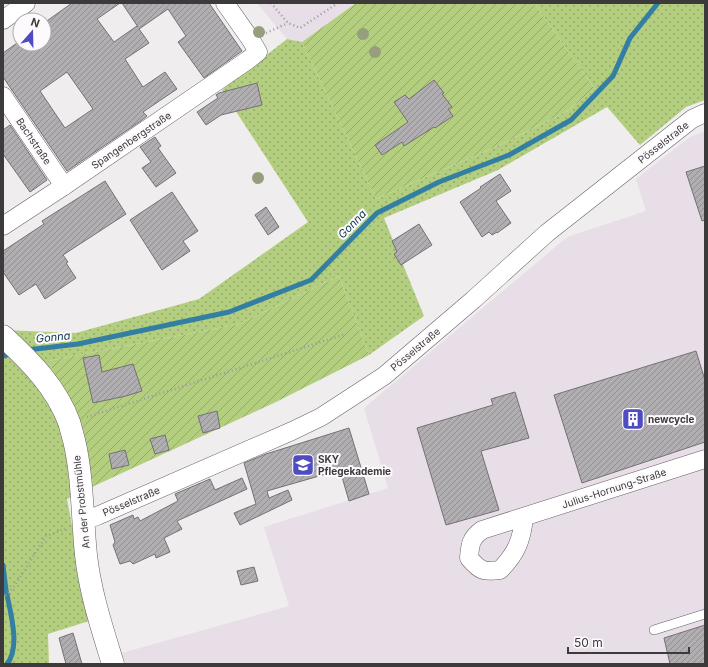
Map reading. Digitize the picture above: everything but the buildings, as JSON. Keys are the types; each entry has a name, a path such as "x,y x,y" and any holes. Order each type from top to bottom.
{"street":[{"path":"3,20 26,3"},
{"path":"225,3 255,46"},
{"name":"Spangenbergstraße","path":"3,226 248,60 255,46"},
{"name":"Bachstraße","path":"3,96 64,186"},
{"name":"Pösselstraße","path":"84,521 321,417 384,376 473,300 547,233 692,120 705,113"},
{"name":"An der Probstmühle","path":"3,336 39,371 61,405 69,423 80,476 86,555 92,588 113,664"},
{"name":"Julius-Hornung-Straße","path":"524,517 705,459"}],"lane":[{"path":"654,630 705,614"}],"path":[{"path":"271,3 288,23 300,28 338,3"},
{"path":"255,46 288,23"},
{"path":"69,423 343,335"},
{"path":"3,599 15,585 46,536 84,521"}],"shaded area":[{"path":"257,3 356,3 302,42 287,39"},
{"path":"705,131 705,664 125,664 122,653 289,606 264,527 388,488 364,408 567,237 646,211 636,179 690,137"}],"green space":[{"path":"356,3 534,3 595,89 567,111 502,144 376,199 302,42"},
{"path":"534,3 705,3 705,100 686,107 640,145 607,107 498,170 384,218 424,316 369,355 339,276 239,324 48,361 73,409 94,486 67,499 89,621 48,634 49,664 3,664 3,330 76,333 199,299 308,222 222,90 287,39 302,42 376,199 502,144 567,111 595,89"},
{"path":"339,276 369,355 276,402 94,486 73,409 48,361 239,324"}],"waterway":[{"name":"Gonna","path":"27,350 78,344 229,312 311,280 377,213 439,182 509,155 571,120 613,76 630,38 658,3"},
{"name":"Gonna","path":"3,356 13,353"},
{"name":"Gonna","path":"3,565 14,639 11,657 7,664"}],"place":[{"name":"newcycle","path":"633,419"},
{"name":"SKY Pflegekademie","path":"303,465"}]}
